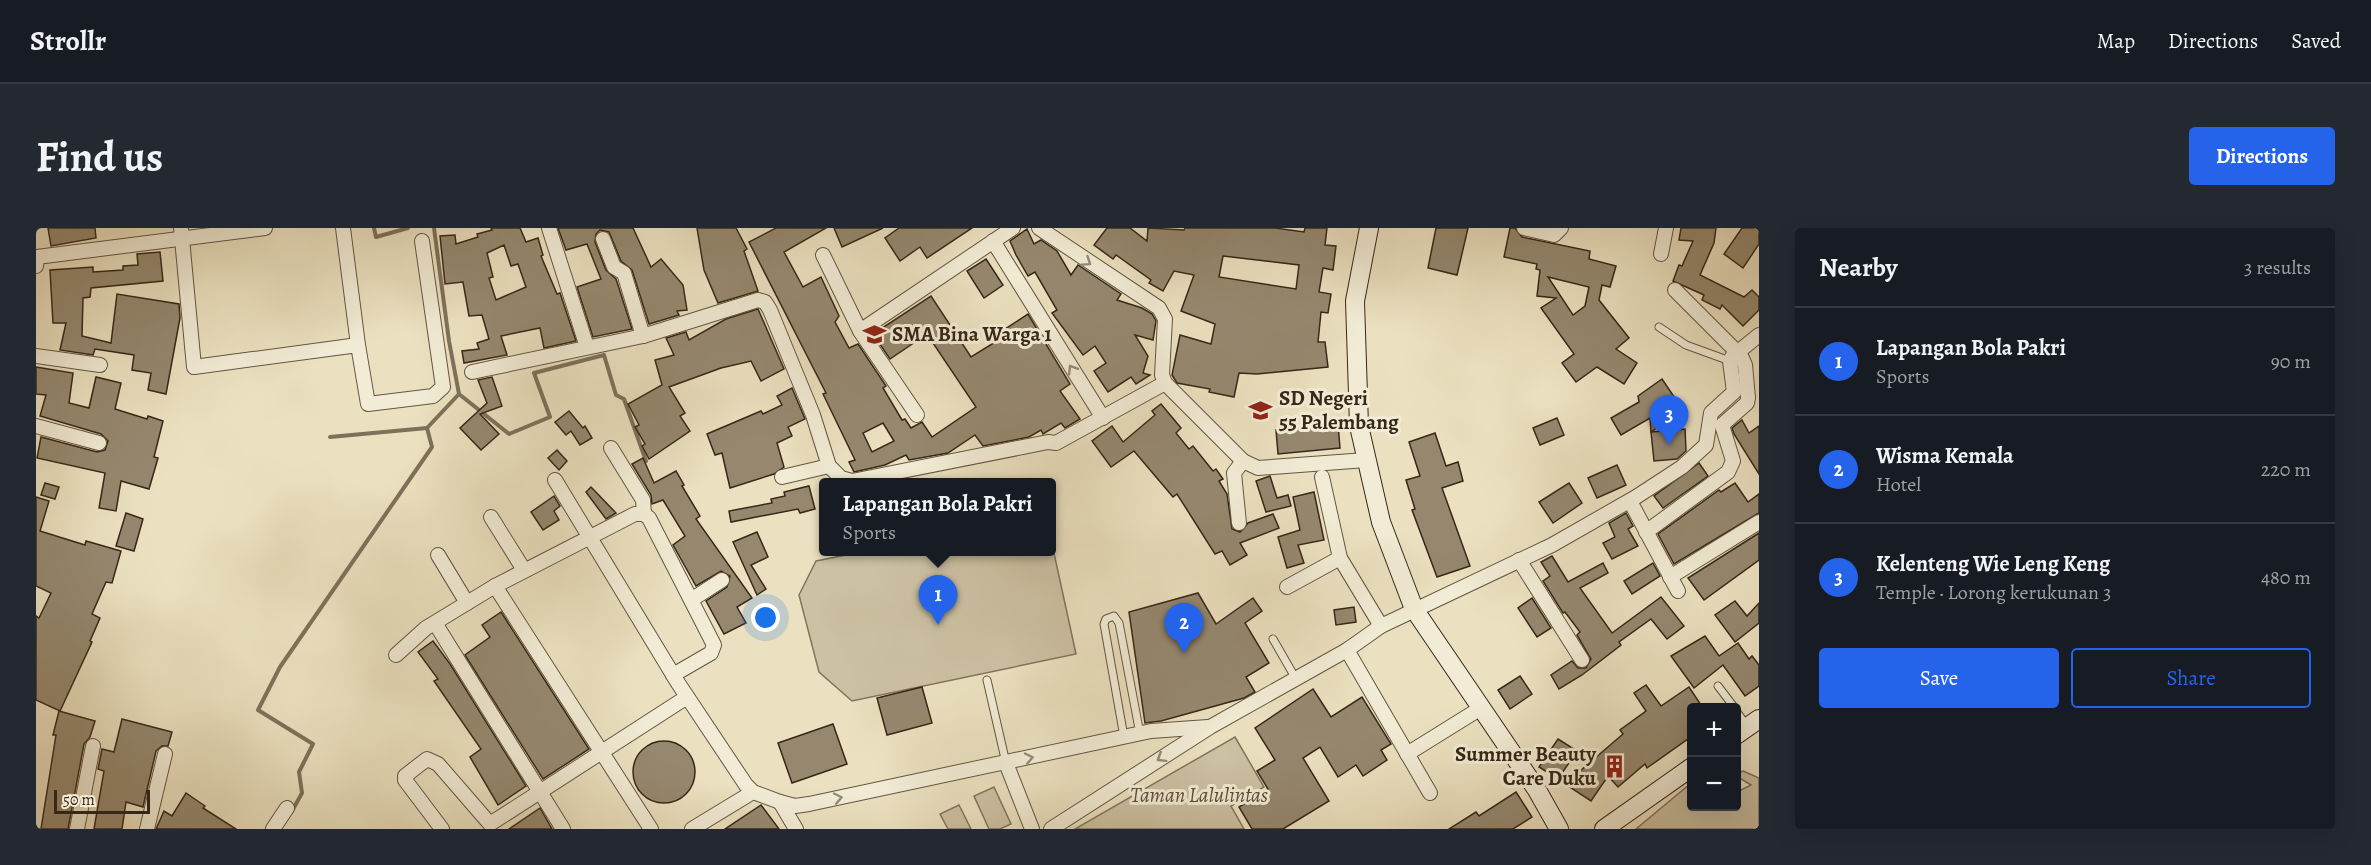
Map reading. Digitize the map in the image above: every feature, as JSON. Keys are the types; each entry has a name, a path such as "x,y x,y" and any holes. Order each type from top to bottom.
{"street":[{"path":"36,266 36,255 181,233 265,228"},
{"path":"343,228 368,404 433,396 443,387 422,241"},
{"path":"549,228 587,347"},
{"path":"860,331 1013,228"},
{"path":"1039,228 1159,308 1165,319 1162,375 1165,383 1242,462 1258,468 1366,460"},
{"path":"1369,228 1355,302 1359,426 1381,522 1414,609 1537,790 1559,829"},
{"path":"1524,228 1554,235 1561,228"},
{"path":"1661,254 1666,228"},
{"path":"181,233 194,368 358,345"},
{"path":"603,240 614,267 624,273 643,336"},
{"path":"993,242 1103,418"},
{"path":"822,255 860,331 916,415"},
{"path":"1646,532 1728,472 1733,461 1722,425 1746,403 1748,398 1745,365 1734,357 1675,290"},
{"path":"472,372 643,336 758,300 765,302 813,415 829,466 841,478"},
{"path":"1051,829 1210,727 1347,650 1381,626 1519,560 1629,501 1682,467 1706,445 1711,413 1734,392 1734,357 1759,335"},
{"path":"36,356 100,365"},
{"path":"867,478 1048,442 1056,443 1165,383"},
{"path":"36,426 99,443"},
{"path":"611,448 643,500 644,513 649,518 714,645 714,650 673,675"},
{"path":"1239,523 1234,476 1242,462"},
{"path":"782,477 829,466"},
{"path":"1322,477 1340,558 1381,626"},
{"path":"555,480 673,675 753,792 795,806 1124,737 1210,727"},
{"path":"1629,501 1678,591"},
{"path":"396,655 435,623 495,586 635,514 644,513"},
{"path":"491,518 524,570"},
{"path":"1670,577 1759,522"},
{"path":"438,555 468,603"},
{"path":"1287,587 1340,558"},
{"path":"1519,560 1582,660"},
{"path":"691,600 722,580"},
{"path":"495,586 651,829"},
{"path":"435,623 538,793 563,829"},
{"path":"1347,650 1430,794"},
{"path":"442,829 405,780 405,776 427,759 442,767 492,826 538,793 687,697"},
{"path":"1407,754 1481,708"},
{"path":"77,829 93,746"},
{"path":"147,829 165,754"},
{"path":"1006,763 1032,829"},
{"path":"1604,829 1687,771"},
{"path":"692,829 753,792"},
{"path":"780,802 795,829"},
{"path":"273,829 287,808"}],"lane":[{"path":"1659,327 1686,345 1734,357"},
{"path":"1124,737 1104,624 1106,619 1114,616 1119,623 1140,734"},
{"path":"1273,639 1296,678"},
{"path":"987,680 1006,763"},
{"path":"1718,687 1730,703"}],"green space":[{"path":"841,556 1055,556 1076,654 852,701 819,672 799,595 816,561"},
{"name":"Taman Lalulintas","path":"1235,737 1264,787 1231,806 1244,829 1075,829"},
{"path":"1741,772 1759,778 1759,829 1636,829 1687,786 1687,811 1741,811 1741,790 1751,785 1741,779"},
{"path":"994,787 1011,824 1000,829 989,829 974,796"},
{"path":"959,805 971,829 948,829 940,814"}],"building":[{"path":"48,228 95,228 96,238 51,246"},
{"path":"491,228 520,228 526,242 538,238 543,255 541,256 557,294 560,293 576,341 544,348 540,328 501,336 507,355 464,363 462,351 479,349 477,343 489,339 482,315 469,316 463,282 445,284 440,236 455,235 456,244 492,230","holes":["504,245 511,266 518,264 526,287 496,300 489,278 493,277 487,253"]},
{"path":"558,228 633,228 651,267 661,259 683,285 687,310 677,311 679,315 649,324 632,270 621,261 609,232 600,230 596,234 595,242 606,270 616,279 632,329 593,337 577,287 601,279 587,244 566,250"},
{"path":"697,228 736,228 747,249 744,251 758,291 718,303 704,270"},
{"path":"776,228 826,228 784,252 803,287 821,277 839,316 835,322 849,348 858,344 886,386 883,388 902,420 905,419 911,428 922,422 932,437 976,407 927,334 890,359 873,334 931,296 971,357 1005,336 1002,331 1028,314 1070,384 1060,391 1080,419 1065,428 1061,423 1043,434 1041,430 1029,437 983,446 975,435 948,453 909,460 906,455 885,465 854,472 849,462 855,460 823,394 826,393 749,242","holes":["883,423 894,441 872,452 863,433"]},
{"path":"834,228 883,228 842,247"},
{"path":"899,228 972,228 927,258 920,247 900,261 885,238"},
{"path":"1107,228 1130,228 1147,241 1148,228 1184,230 1185,228 1275,228 1304,232 1305,228 1327,228 1325,245 1336,246 1333,270 1323,268 1319,292 1331,294 1328,313 1321,312 1318,342 1325,342 1328,367 1257,374 1239,373 1234,397 1209,392 1210,389 1177,383 1172,375 1180,335 1211,344 1215,324 1181,311 1194,275 1174,271 1163,291 1149,283 1151,280 1116,255 1113,259 1094,245","holes":["1223,256 1299,265 1296,289 1219,277"]},
{"path":"1436,228 1468,228 1457,275 1428,268"},
{"path":"1510,228 1515,228 1522,237 1590,251 1589,259 1616,266 1610,287 1602,285 1599,300 1629,338 1616,349 1637,363 1624,384 1597,367 1576,382 1562,363 1574,354 1541,308 1556,298 1537,296 1540,270 1536,269 1537,264 1504,257","holes":["1548,277 1589,287 1585,306 1573,315"]},
{"path":"1681,228 1716,228 1714,243 1700,275 1744,297 1752,290 1759,297 1759,310 1743,326 1722,305 1720,309 1702,300 1704,295 1673,281 1693,241 1679,240"},
{"path":"1742,228 1759,228 1759,244 1743,268 1724,254"},
{"path":"1027,229 1034,244 1041,240 1057,251 1071,275 1078,265 1121,294 1117,300 1142,308 1152,314 1156,321 1153,340 1135,335 1148,356 1143,373 1150,375 1136,384 1131,377 1108,392 1094,371 1106,363 1095,346 1083,355 1052,313 1057,310 1035,272 1028,276 1016,255 1010,241"},
{"path":"160,252 163,281 91,288 90,297 83,298 82,336 111,343 117,294 179,304 180,318 166,394 148,390 151,373 132,370 134,355 95,349 93,355 60,350 66,323 53,323 50,270 93,267 93,272 123,270 123,266 138,265 137,254"},
{"path":"986,259 1003,285 984,298 967,271"},
{"path":"758,309 784,369 761,381 751,361 721,368 669,387 685,413 680,416 690,431 649,459 642,446 645,444 635,427 639,425 628,404 662,385 655,360 674,355 666,338 686,332 689,340 726,319"},
{"path":"36,367 73,373 69,403 89,408 96,377 121,383 115,409 147,419 148,416 163,421 154,457 158,458 149,489 121,481 116,511 99,508 105,473 37,458 41,437 97,452 105,450 108,441 101,434 40,416 46,395 36,394"},
{"path":"492,377 502,406 480,414 499,434 481,450 460,428 487,403 478,380"},
{"path":"1662,379 1683,410 1651,432 1650,418 1621,435 1611,418 1639,402 1638,396"},
{"path":"792,388 805,419 788,427 792,436 777,443 784,467 774,474 730,488 722,453 715,455 707,434 761,411 763,414 782,405 777,396"},
{"path":"1161,404 1181,428 1176,433 1189,449 1193,446 1213,471 1216,469 1223,479 1219,481 1227,494 1232,529 1240,532 1248,523 1273,514 1279,528 1240,543 1247,555 1230,565 1222,551 1215,554 1177,494 1173,497 1134,451 1111,467 1092,441 1112,426 1123,442 1155,415 1152,411"},
{"path":"569,411 583,428 585,426 592,438 580,445 571,431 566,435 555,422"},
{"path":"1557,418 1564,435 1540,445 1533,428"},
{"path":"1742,420 1749,433 1759,426 1759,474 1732,428"},
{"path":"1338,424 1340,448 1278,454 1276,430"},
{"path":"1685,429 1686,451 1677,459 1654,461 1651,432"},
{"path":"1435,433 1446,466 1458,462 1463,481 1442,488 1470,566 1437,577 1412,510 1415,509 1406,480 1420,476 1409,442"},
{"path":"557,450 567,461 559,470 548,458"},
{"path":"643,458 654,483 676,471 700,516 696,519 752,598 737,607 746,623 724,634 706,601 727,587 730,576 721,571 696,586 673,545 685,536 663,500 652,504 651,495 632,464"},
{"path":"1699,463 1708,476 1663,508 1654,496"},
{"path":"1617,465 1626,485 1597,498 1588,478"},
{"path":"1270,476 1277,498 1288,495 1291,506 1266,512 1256,481"},
{"path":"45,483 59,487 55,499 41,495"},
{"path":"1569,483 1582,503 1553,523 1539,502"},
{"path":"1735,483 1748,502 1759,494 1759,513 1674,564 1658,534 1719,490 1721,492"},
{"path":"809,486 815,509 800,513 798,509 731,522 729,511 772,503 771,499 785,496 784,492"},
{"path":"591,487 616,513 606,519 586,492"},
{"path":"1314,492 1324,540 1298,545 1304,563 1287,568 1278,537 1300,530 1293,497"},
{"path":"554,496 560,506 554,511 559,520 543,530 531,512"},
{"path":"36,497 49,501 40,531 85,545 86,541 121,551 112,583 106,582 92,614 100,618 90,641 92,642 60,711 36,700 36,616 39,618 51,593 36,586"},
{"path":"126,513 143,519 134,551 116,546"},
{"path":"1626,513 1633,526 1628,529 1638,546 1612,559 1603,543 1615,537 1609,523"},
{"path":"757,532 768,557 751,565 766,589 757,595 733,542"},
{"path":"1759,533 1759,560 1704,600 1688,578"},
{"path":"1552,556 1568,582 1603,563 1608,573 1580,588 1612,633 1661,597 1684,626 1667,639 1651,619 1619,642 1621,645 1582,675 1559,689 1551,675 1572,661 1578,668 1586,668 1591,659 1577,635 1580,632 1565,612 1563,613 1543,581 1550,576 1541,562"},
{"path":"1653,563 1660,576 1632,594 1624,581"},
{"path":"1198,593 1216,624 1253,598 1262,611 1245,623 1269,663 1246,677 1255,692 1244,698 1161,721 1145,723 1129,612"},
{"path":"1532,598 1551,628 1537,637 1518,608"},
{"path":"1735,601 1747,616 1759,603 1759,623 1735,642 1715,615"},
{"path":"1354,607 1356,622 1336,625 1334,610"},
{"path":"501,612 589,749 543,779 465,655 490,637 482,625"},
{"path":"1705,636 1719,656 1738,643 1749,659 1752,656 1759,665 1759,686 1745,696 1723,665 1694,688 1671,656"},
{"path":"433,641 450,664 526,786 498,805 470,757 481,749 434,681 438,679 418,652"},
{"path":"1520,676 1532,694 1510,709 1498,690"},
{"path":"1646,685 1661,706 1689,687 1700,703 1687,703 1687,740 1647,768 1645,764 1618,787 1608,776 1591,801 1565,784 1623,734 1620,730 1646,711 1634,693"},
{"path":"922,687 932,723 887,735 877,698"},
{"path":"1313,689 1331,717 1362,697 1391,744 1381,750 1387,760 1363,776 1356,765 1338,777 1320,747 1303,758 1329,801 1283,829 1252,829 1239,807 1268,789 1257,771 1275,760 1255,728"},
{"path":"59,711 95,721 90,737 84,744 68,829 41,829 56,735 53,735"},
{"path":"122,719 172,732 168,746 162,746 156,751 143,807 126,802 122,829 94,829 104,771 98,769 102,749 114,752"},
{"path":"833,724 847,764 792,783 778,743"},
{"path":"1558,739 1577,751 1558,779 1539,767"},
{"path":"664,741 676,743 686,750 693,760 695,772 693,784 686,794 676,801 664,803 652,801 642,794 635,784 633,772 635,760 642,750 652,743"},
{"path":"1516,792 1532,817 1513,829 1449,829 1476,812 1479,816"},
{"path":"186,793 205,806 203,808 236,829 156,829 164,811 172,816"},
{"path":"761,805 779,829 725,829"},
{"path":"540,808 552,829 509,829"}],"waterway":[{"path":"374,228 376,237 408,228"},
{"path":"292,811 302,793 299,772 313,744 258,710 280,667 432,447 427,428 459,394 449,341 434,228"},
{"path":"459,394 509,434 550,417 534,373 604,355 616,395 624,399 646,461"},
{"path":"330,437 427,428"}],"place":[{"name":"SMA Bina Warga 1","path":"874,334"},
{"name":"SD Negeri 55 Palembang","path":"1261,410"},
{"name":"Kelenteng Wie Leng Keng","path":"1669,445"},
{"name":"Lapangan Bola Pakri","path":"938,625"},
{"name":"Wisma Kemala","path":"1184,653"},
{"name":"Summer Beauty Care Duku","path":"1614,766"}]}
